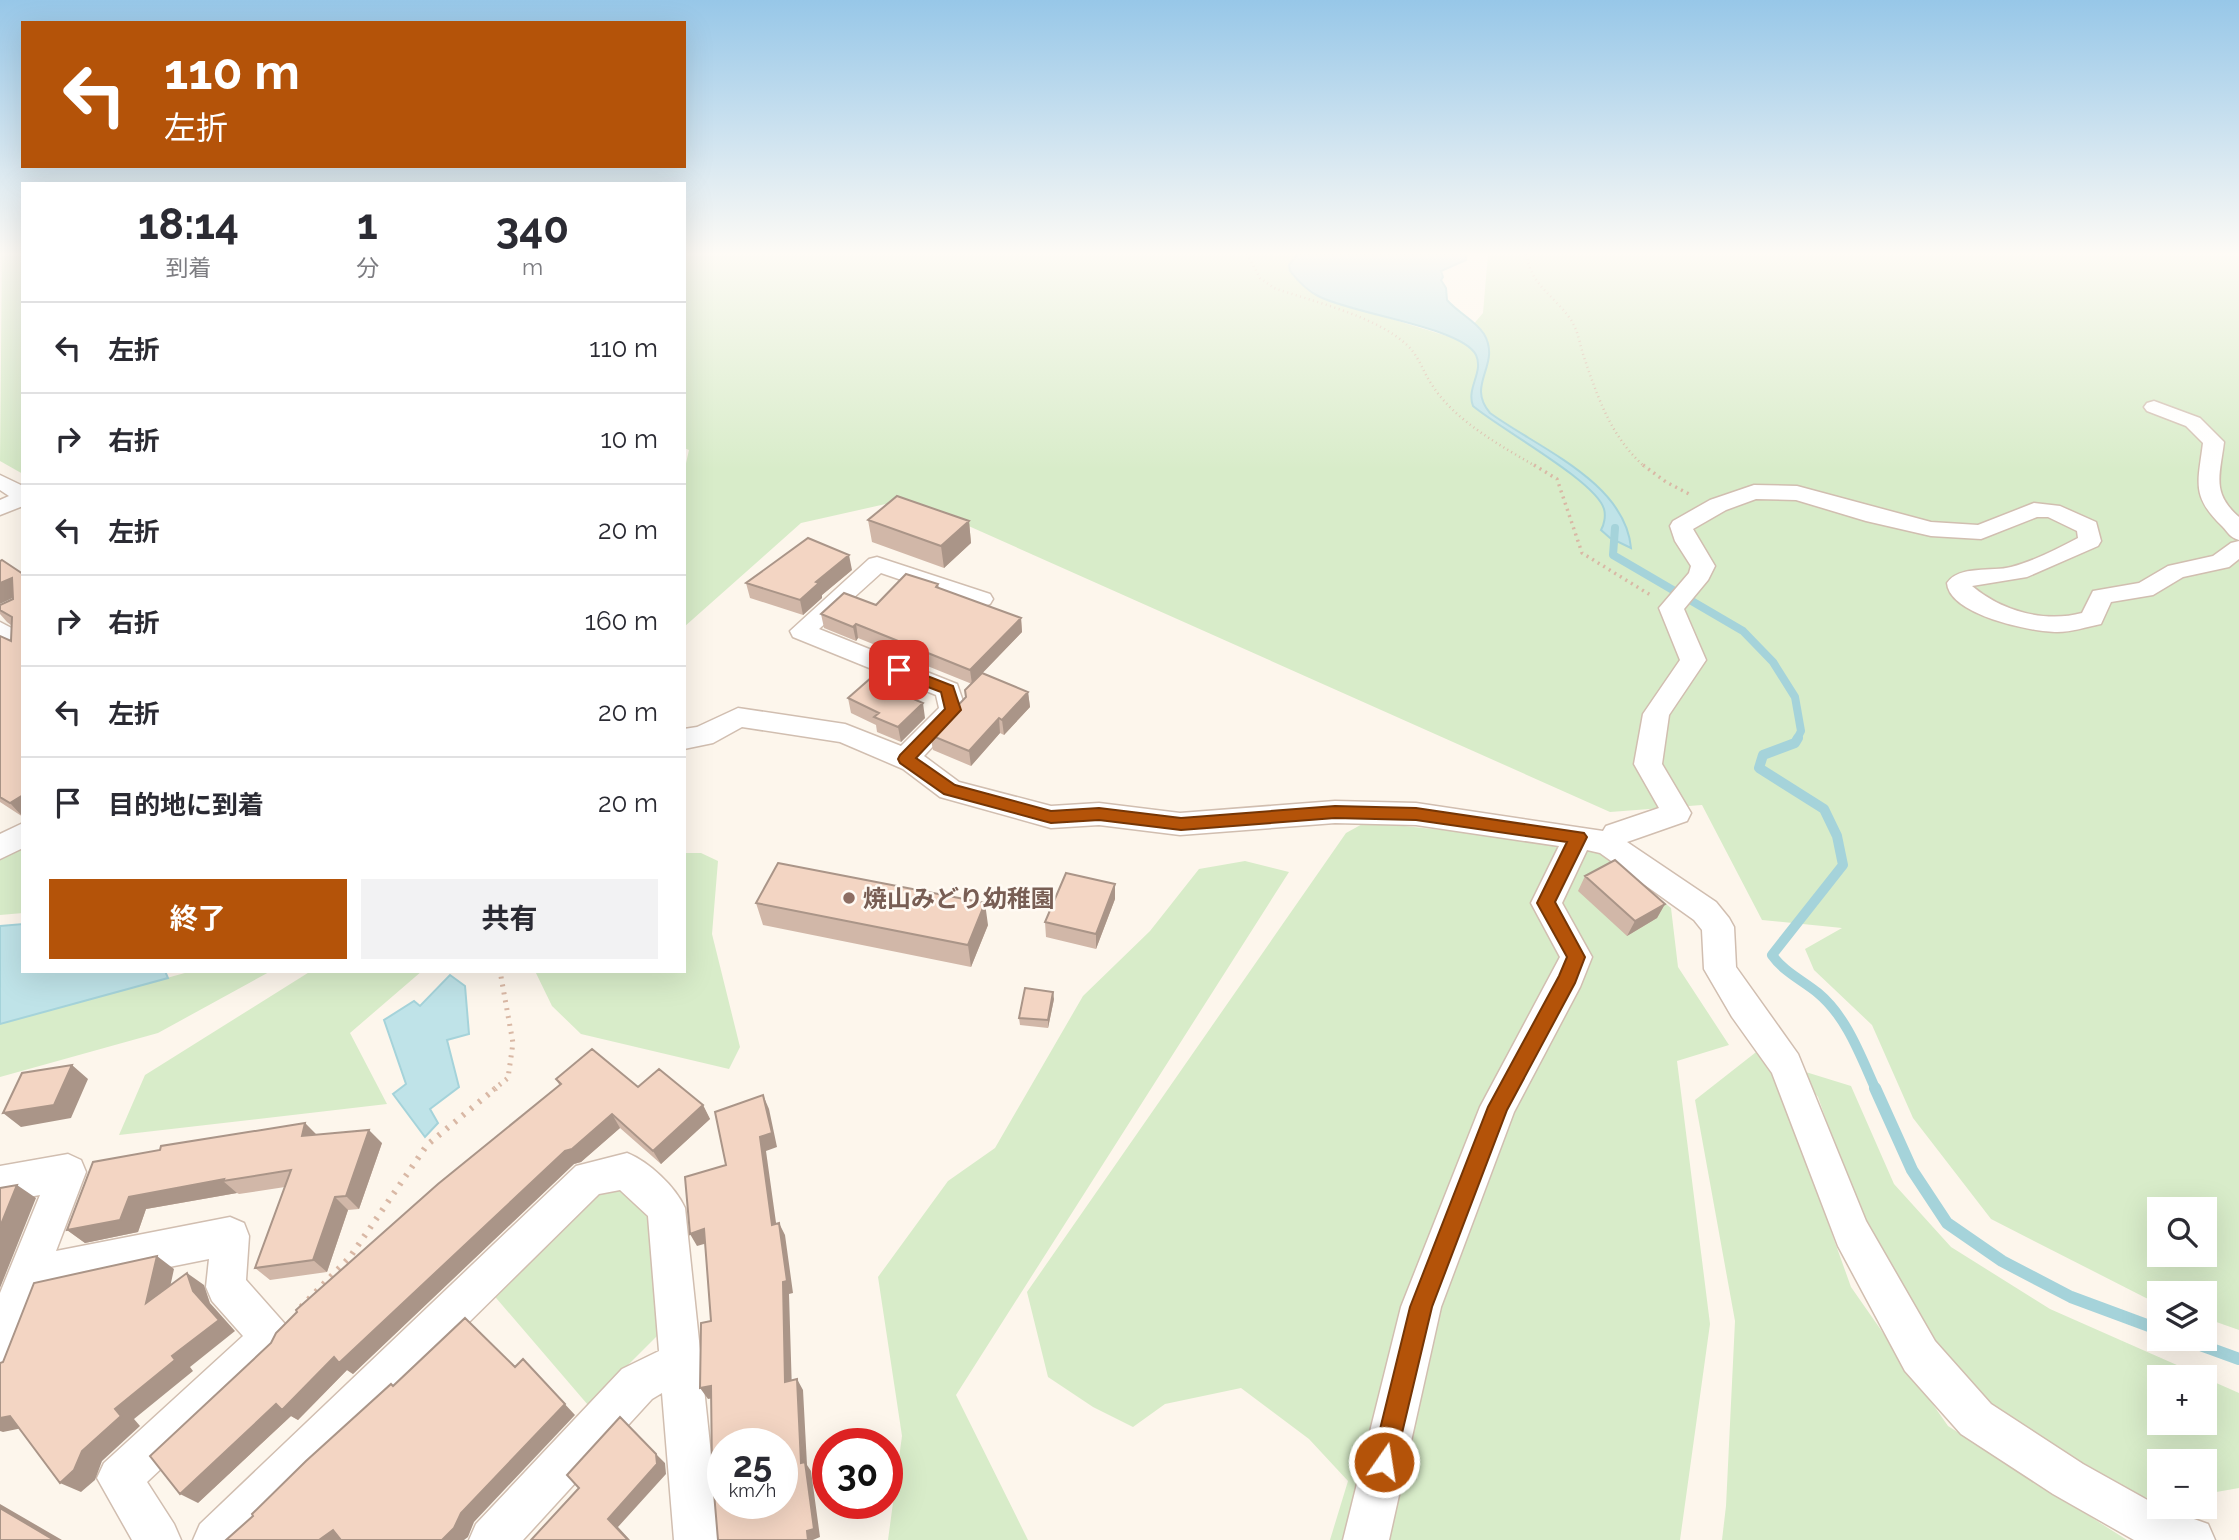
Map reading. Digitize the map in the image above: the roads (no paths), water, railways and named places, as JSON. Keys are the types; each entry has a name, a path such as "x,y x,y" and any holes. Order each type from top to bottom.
{"street":[{"path":"2154,407 2193,422 2214,442 2208,492 2211,501 2235,524 2239,533"},
{"path":"0,481 21,495"},
{"path":"1366,1540 1421,1307 1498,1107 1568,978 1576,957 1546,903 1594,841 1676,813 1648,764 1656,714 1693,660 1673,606 1700,575 1703,566 1695,550 1682,535 1681,526 1718,505 1754,492 1797,493 1874,516 1931,529 1981,532 2034,510 2062,515 2088,527 2090,541 2047,563 2008,575 1971,578 1959,583 1959,588 1970,600 1998,615 2073,625 2092,618 2102,596 2145,590 2176,571 2221,562 2239,548"},
{"path":"0,508 21,497"},
{"path":"905,759 953,710 948,690 802,631 877,564 981,599"},
{"path":"4,618 21,643"},
{"path":"686,739 703,736 738,717 845,733 905,759 950,790 1051,817 1099,814 1181,824 1335,812 1416,814 1594,841 1705,911 1718,927 1720,969 1786,1065 1853,1233 1920,1356 1976,1419 2068,1479 2151,1525 2192,1540"},
{"path":"216,1540 589,1178 627,1171 666,1208 697,1540"},
{"path":"0,1184 68,1172 0,1343"},
{"path":"27,1276 230,1236 226,1287 271,1338 118,1478 158,1540"},
{"path":"492,1540 636,1384 680,1362"}],"water":[{"path":"1417,326 1476,326 1480,329 1488,345 1489,355 1482,383 1483,403 1490,413 1576,469 1596,486 1613,504 1625,525 1631,548 1610,538 1601,530 1604,509 1584,484 1473,406 1471,399 1478,368 1476,355 1467,345"},
{"path":"21,924 21,973 166,973 168,978 0,1024 0,926"},
{"path":"450,975 465,986 469,1034 447,1040 459,1087 430,1109 438,1123 425,1137 393,1094 406,1084 384,1020 414,1001 420,1006"}],"waterway":[{"path":"1615,528 1613,555 1743,631 1773,662 1795,697 1801,731 1797,739"},
{"path":"1798,738 1795,743 1763,755 1759,768 1824,809 1837,836 1843,865 1772,955 1788,971 1818,993 1837,1014 1852,1038 1876,1090"},
{"path":"1875,1088 1912,1170 1947,1223 2002,1261 2071,1297 2147,1325"},
{"path":"2217,1351 2239,1359"}],"place":[{"name":"焼山みどり幼稚園","path":"849,898"}]}
